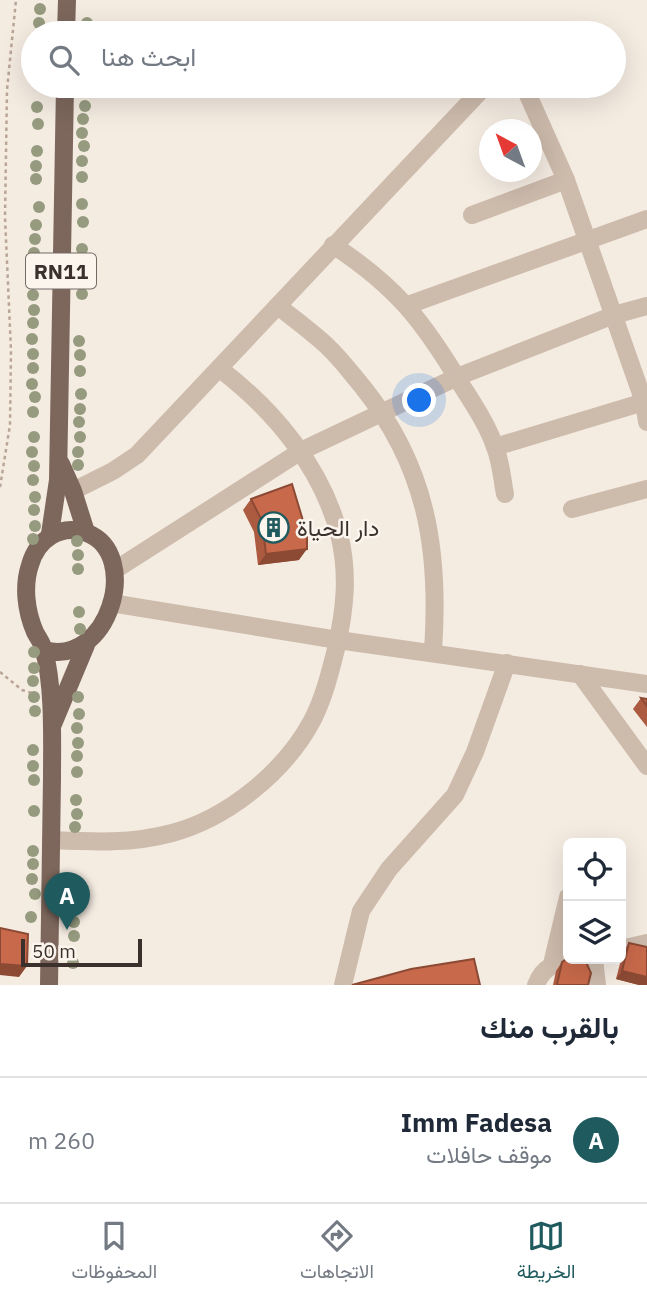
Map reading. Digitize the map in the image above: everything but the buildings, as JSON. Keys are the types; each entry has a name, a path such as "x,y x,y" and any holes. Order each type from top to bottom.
{"main road":[{"path":"66,0 66,21"},
{"name":"RN11","path":"49,985 52,727 44,650 28,613 26,585 37,547 50,534 58,457 65,98"},
{"name":"RN11","path":"52,727 86,645 96,635 111,603 114,570 109,553 86,532 73,491 58,457"},
{"path":"50,534 86,532"},
{"path":"44,650 59,654 86,645"}],"street":[{"path":"73,491 113,471 137,455 473,98"},
{"path":"529,98 566,180 644,402 647,422"},
{"path":"472,215 566,180"},
{"path":"408,305 647,219"},
{"path":"333,244 364,265 408,305 457,377 495,447 505,494"},
{"path":"278,306 329,348 383,412 412,467 431,531 436,590 433,651"},
{"path":"114,570 301,451 457,377 614,315 647,306"},
{"path":"51,840 117,843 173,833 222,813 264,782 312,721 326,688 345,609 345,565 325,494 301,451 244,387 220,369"},
{"path":"495,447 644,402"},
{"path":"572,509 647,489"},
{"path":"111,603 338,640 433,651 647,683"},
{"path":"342,985 361,911 389,869 455,796 475,752 507,663"},
{"path":"580,674 647,766"},
{"path":"552,964 567,901"},
{"path":"626,948 647,943"},
{"path":"536,985 540,974 552,964 563,962"},
{"path":"595,964 597,985"}],"path":[{"path":"0,487 10,425 11,351 5,217 7,90 16,0"},
{"path":"0,672 22,690 49,697"}],"place":[{"name":"دار الحياة","path":"274,527"},
{"name":"Imm Fadesa","path":"67,930"}]}
